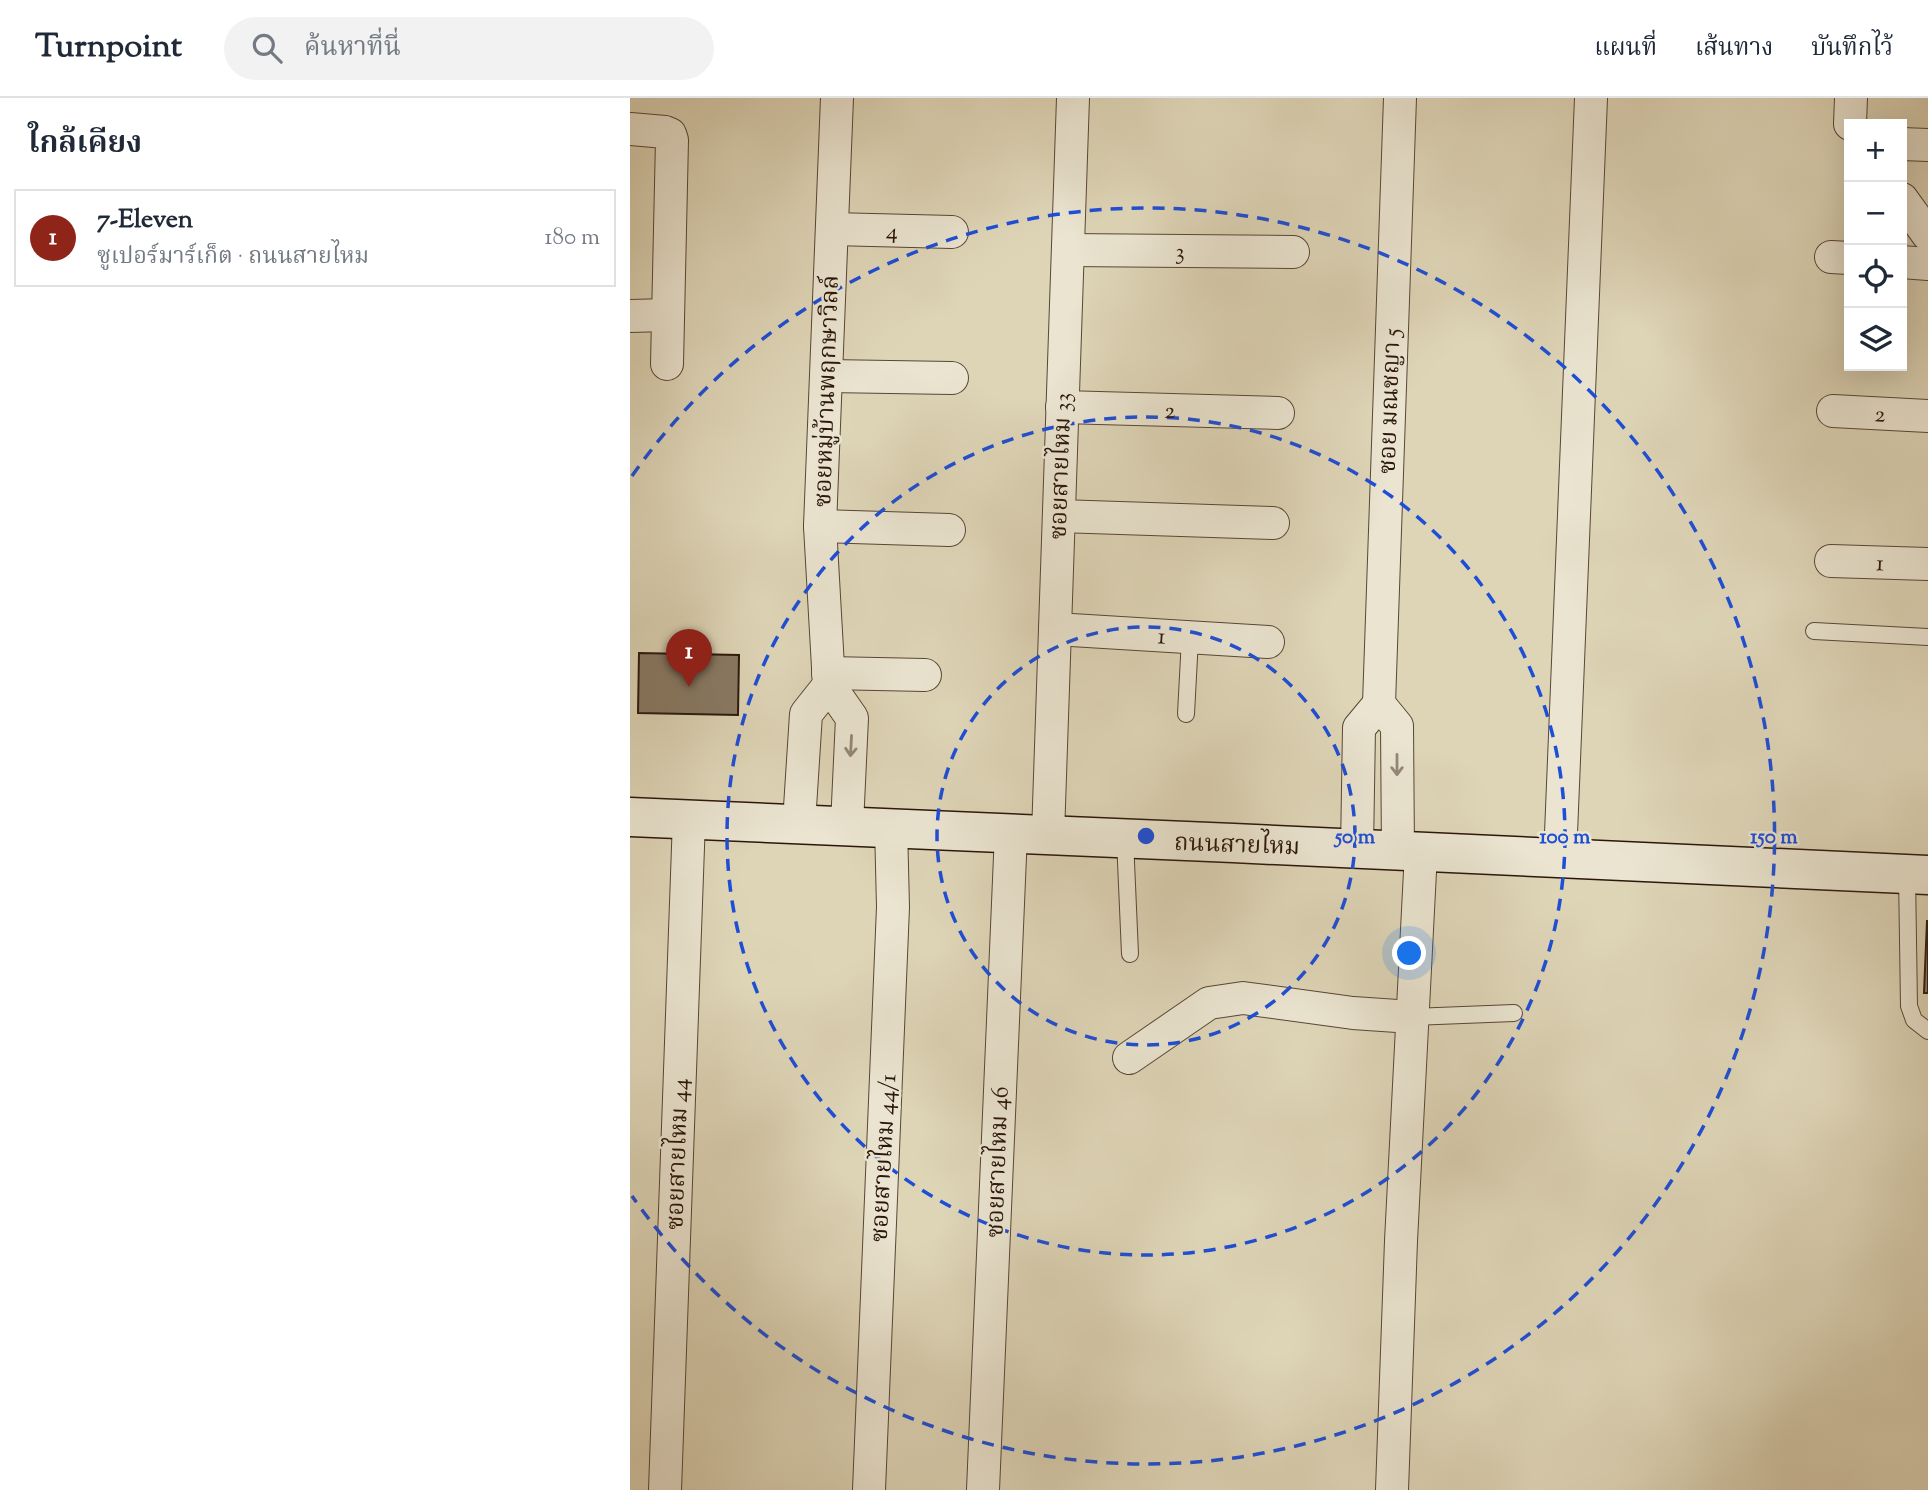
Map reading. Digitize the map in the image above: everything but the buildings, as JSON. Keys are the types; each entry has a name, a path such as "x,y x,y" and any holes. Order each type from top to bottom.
{"main road":[{"name":"ถนนสายไหม","path":"630,817 891,826 1917,874"}],"street":[{"name":"ซอยหมู่บ้านพฤกษาวิลล์","path":"829,679 820,526 837,98"},
{"name":"ซอยสายไหม 33","path":"1048,835 1073,98"},
{"name":"ซอย มณชญา 5","path":"1379,704 1400,98"},
{"path":"1560,858 1591,98"},
{"path":"1850,119 1851,98"},
{"path":"630,130 665,132 670,134 672,140 667,364"},
{"path":"1907,144 1928,145"},
{"path":"1907,206 1928,235"},
{"name":"4","path":"832,229 953,232"},
{"name":"3","path":"1068,250 1293,251"},
{"path":"1907,262 1928,264"},
{"path":"630,316 667,314"},
{"path":"828,376 953,379"},
{"name":"2","path":"1062,407 1278,413"},
{"name":"2","path":"1833,411 1928,416"},
{"path":"1059,516 1273,523"},
{"path":"820,526 949,530"},
{"name":"1","path":"1831,561 1928,564"},
{"name":"1","path":"1055,629 1268,642"},
{"path":"829,679 925,675"},
{"path":"799,823 806,714 829,679"},
{"path":"829,679 852,719 847,825"},
{"path":"1357,849 1359,728 1379,704 1397,726 1409,852 1412,1017 1392,1490"},
{"name":"ซอยสายไหม 44","path":"664,1490 689,819"},
{"name":"ซอยสายไหม 44/1","path":"869,1490 893,908 891,826"},
{"name":"ซอยสายไหม 46","path":"983,1490 1011,833"},
{"path":"1129,1058 1209,1003 1243,998 1353,1013 1412,1017"}],"lane":[{"path":"1814,631 1928,637"},
{"path":"1186,714 1190,638"},
{"path":"1125,839 1130,954"},
{"path":"1917,874 1909,1006 1914,1020 1928,1031"},
{"path":"1412,1017 1514,1013"}],"place":[{"name":"7-Eleven","path":"689,687"}]}
